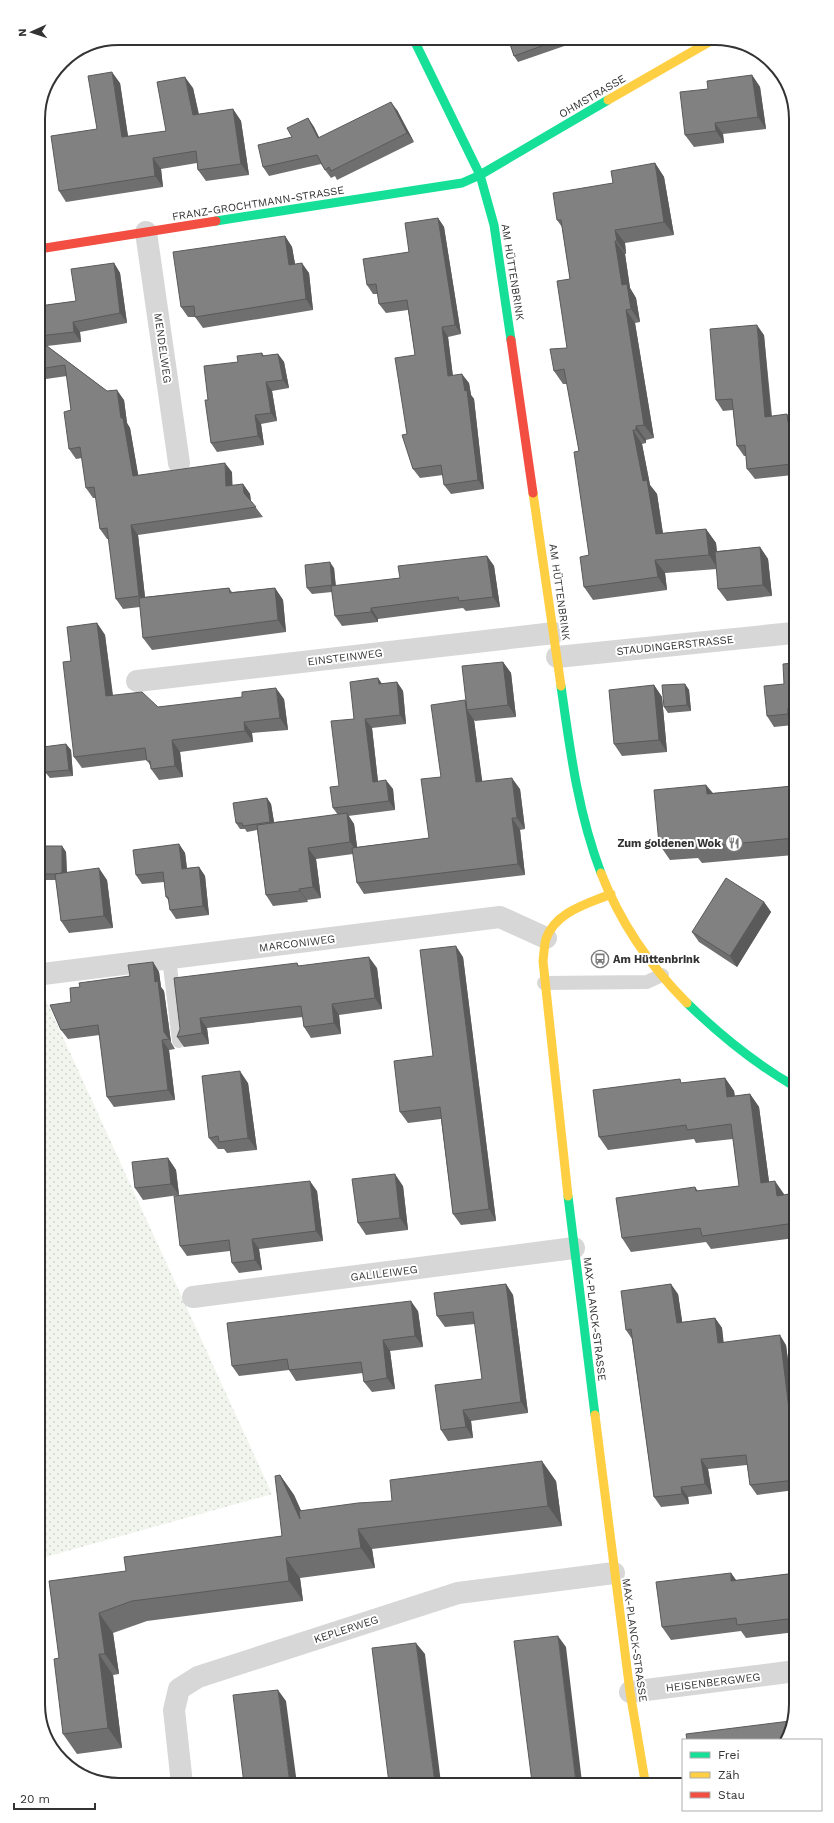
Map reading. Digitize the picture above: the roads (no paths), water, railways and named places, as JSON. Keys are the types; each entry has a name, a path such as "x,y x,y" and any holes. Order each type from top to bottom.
{"street":[{"name":"AM HÜTTENBRINK","path":"417,45 480,175 494,225 572,765 589,841 611,894 632,935 662,975 719,1034 789,1083"},
{"name":"OHMSTRASSE","path":"480,175 704,45"},
{"name":"FRANZ-GROCHTMANN-STRASSE","path":"45,248 430,190 462,183 480,175"},
{"name":"MENDELWEG","path":"146,232 180,464"},
{"name":"EINSTEINWEG","path":"137,681 554,633"},
{"name":"STAUDINGERSTRASSE","path":"557,657 789,633"},
{"name":"MAX-PLANCK-STRASSE","path":"611,894 569,912 555,923 546,938 543,961 544,983 574,1248 614,1574 630,1692 644,1778"},
{"name":"MARCONIWEG","path":"45,974 500,917 546,938"},
{"name":"GALILEIWEG","path":"193,1297 574,1248"},
{"name":"KEPLERWEG","path":"181,1778 174,1710 179,1690 198,1677 458,1594 614,1574"},
{"name":"HEISENBERGWEG","path":"630,1692 789,1672"}],"lane":[{"path":"169,958 179,1041"},
{"path":"544,983 647,982 662,975"}],"place":[{"name":"Zum goldenen Wok","path":"734,843"},
{"name":"Am Hüttenbrink","path":"600,959"}]}
